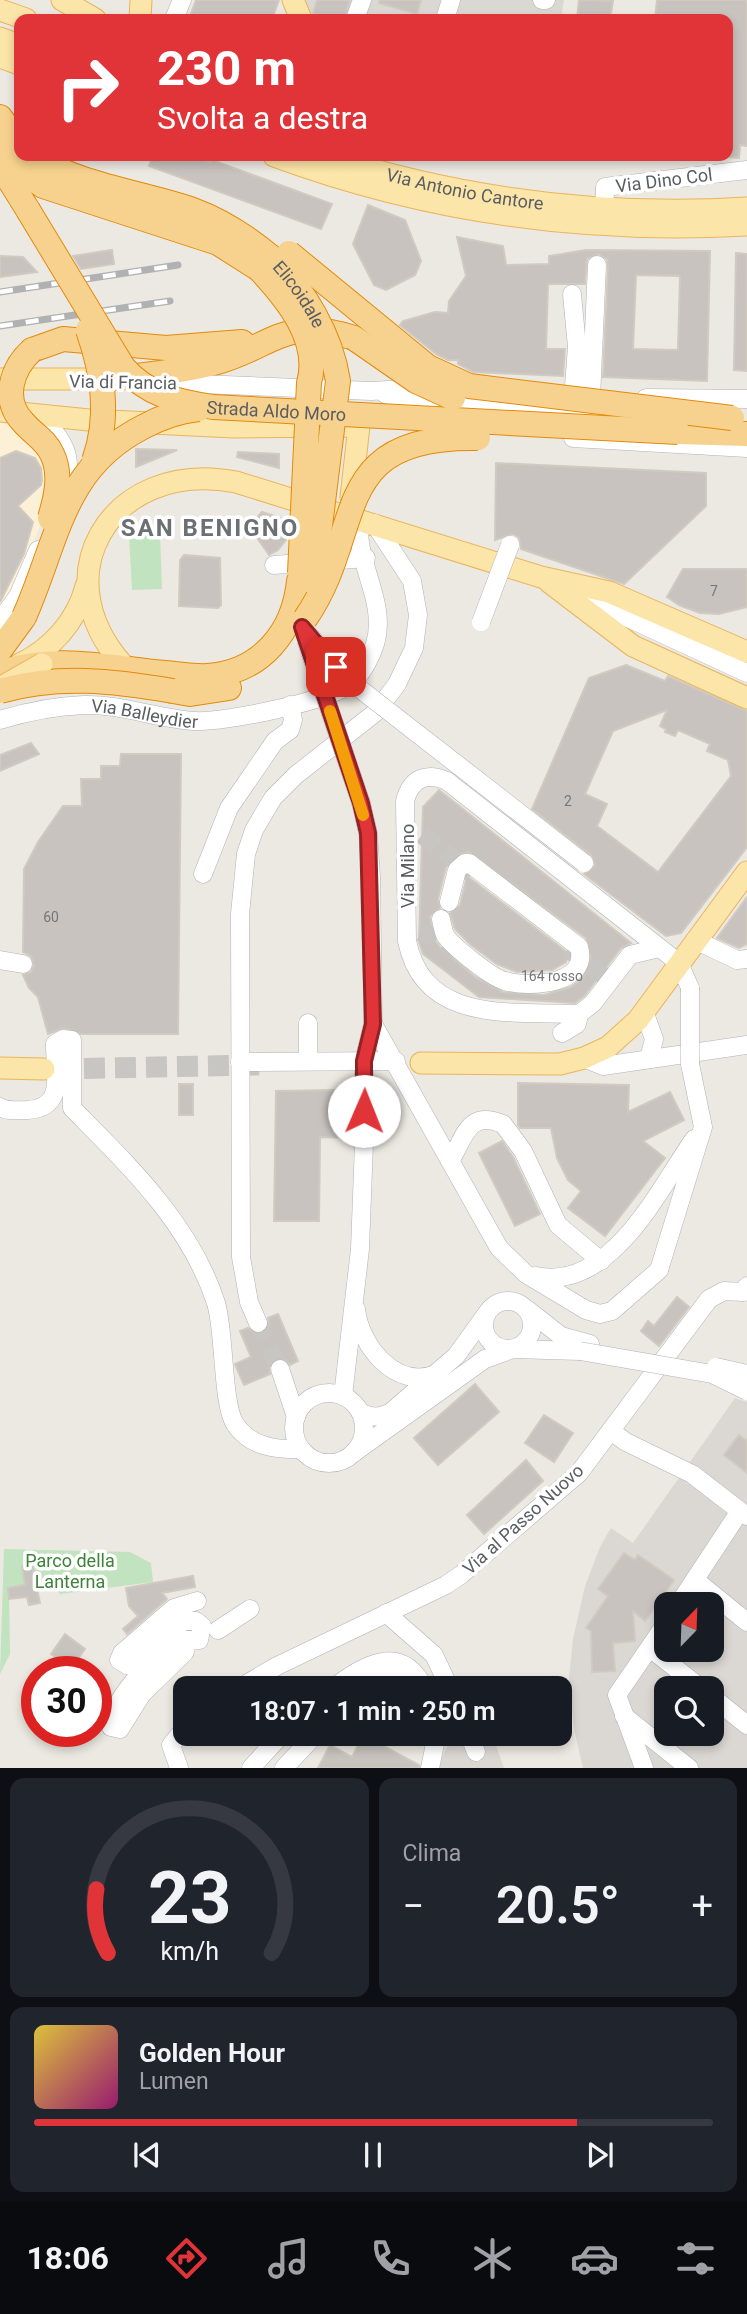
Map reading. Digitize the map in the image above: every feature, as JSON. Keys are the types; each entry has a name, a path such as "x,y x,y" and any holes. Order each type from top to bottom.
{"highway":[{"path":"0,117 14,136"},
{"path":"0,147 21,170 50,189 184,216 245,224 273,260 296,315 313,367 309,383 299,581 294,610 286,629 273,646 254,662 232,671 205,677 127,669"},
{"path":"45,161 184,216 233,249 273,260 428,367 468,386 740,411"},
{"name":"Strada Aldo Moro","path":"0,165 132,377 168,398 213,407 672,439"},
{"path":"0,197 13,218 73,286 100,366 102,430 62,517 24,617"},
{"name":"Elicoidale","path":"3,690 46,681 86,680 190,694 212,692 247,681 278,659 303,623 312,591 338,381 331,353 306,300 273,260"},
{"path":"3,690 57,482 52,453 14,410 10,396 16,371 32,350 63,339 150,347 210,346 270,338 299,330 354,338 416,381 470,403 653,418 740,411"},
{"path":"107,379 213,363 270,338"},
{"path":"82,472 117,441 159,419 183,410 213,407"},
{"path":"303,623 323,591 356,493 373,470 406,447 449,437 672,439 740,411"},
{"name":"Elicoidale","path":"3,690 42,664 74,663 127,669"}],"main road":[{"path":"62,0 86,14"},
{"name":"Via Antonio Cantore","path":"290,161 451,206 524,219 604,219 747,225"},
{"path":"320,161 322,166 336,176"},
{"name":"Via Antonio Cantore","path":"343,161 391,176 604,219 747,208"},
{"path":"366,161 391,176"},
{"name":"Via di Francia","path":"0,379 107,379"},
{"path":"0,411 37,416 234,427 355,426"},
{"name":"Via Balleydier","path":"355,426 351,497 367,521"},
{"name":"Elicoidale","path":"173,691 140,679 127,669 102,639 90,607 88,577 94,549 107,524 126,503 154,486 169,481 199,477 236,482 541,577"},
{"path":"3,690 27,661 53,642 79,605 88,577"},
{"path":"541,577 629,599 747,652"},
{"path":"541,577 634,646 747,698"},
{"path":"42,664 72,636 90,607"},
{"path":"421,1063 560,1064 584,1058 608,1046 648,1020 679,963 747,872"},
{"path":"0,1068 44,1069"}],"street":[{"name":"Via Dino Col","path":"604,219 605,187 747,170"},
{"path":"582,398 597,265"},
{"path":"572,294 582,398"},
{"name":"Via di Francia","path":"107,379 371,391 409,387 740,411"},
{"path":"740,411 747,381"},
{"name":"Via di Francia","path":"371,391 408,400 617,415 740,411"},
{"path":"37,416 60,438 67,454 82,472"},
{"path":"0,621 18,596 82,472 132,422"},
{"path":"355,426 672,439 747,448"},
{"path":"258,1323 249,1302 241,1257 240,914 246,854 254,830 282,788 363,724 390,696 406,667 418,630 412,580 367,521"},
{"name":"Via Balleydier","path":"3,690 197,722 216,721 290,705 349,685 371,656 378,630 378,614 358,532 367,521"},
{"path":"0,639 29,601 56,524"},
{"path":"481,622 510,545"},
{"path":"274,565 366,558"},
{"path":"541,577 747,673"},
{"path":"303,623 361,803 368,833 373,1024 364,1061 364,1111"},
{"path":"303,623 351,682 584,863"},
{"path":"203,874 229,808 275,741 290,730 293,720 290,705"},
{"name":"Via Milano","path":"579,1014 472,1009 450,1001 419,974 411,959 415,833 405,801 408,790 424,776 433,775 447,781 679,963"},
{"path":"441,919 444,933 454,946 504,981 556,982 565,979 577,965 581,955 579,947 469,863 457,870 449,902"},
{"path":"695,940 737,960 747,959"},
{"path":"562,1033 577,1024 579,1014 587,1009 607,979 630,954 659,948"},
{"path":"0,960 23,964"},
{"path":"373,1024 499,1248 526,1274 586,1310 600,1314 612,1311 659,1270 703,1127 690,1064 690,988 679,963"},
{"path":"648,1020 654,1039 649,1059"},
{"path":"308,1023 308,1061"},
{"path":"0,1107 7,1111 41,1109 51,1103 54,1095 55,1044 63,1039 72,1040 72,1108 165,1207 206,1279 222,1327 230,1412 234,1423 268,1448 301,1449"},
{"path":"584,1058 603,1066 747,1045"},
{"path":"240,1062 396,1061"},
{"path":"450,1161 471,1124 480,1120 503,1124 523,1151 558,1225 601,1261"},
{"path":"526,1274 560,1279 581,1273 616,1250 703,1127"},
{"path":"343,1396 363,1220 364,1143"},
{"path":"581,1273 574,1283 574,1295 586,1310"},
{"name":"Via al Passo Nuovo","path":"259,1676 462,1574 579,1474 709,1299 727,1290 746,1291"},
{"path":"355,1296 357,1315 365,1335 380,1359 390,1368 414,1378 425,1378 440,1372"},
{"path":"296,1417 310,1399 331,1393 343,1396 359,1412 370,1417 381,1417 440,1372 468,1342 492,1307 506,1301 522,1304 561,1336 587,1348 712,1374 747,1391"},
{"path":"280,1369 296,1417 296,1439 301,1449 320,1462 342,1460 485,1359 527,1341 533,1326 528,1310"},
{"path":"487,1313 484,1328 491,1342 505,1349 587,1348 747,1374"},
{"path":"352,1454 363,1434 359,1412"},
{"path":"611,1431 626,1443 692,1474 744,1514 687,1592"},
{"path":"695,1580 747,1622"},
{"path":"185,1653 142,1694 120,1729 111,1727 110,1719 135,1680 176,1641 195,1641 201,1637 203,1630 200,1623 184,1621 160,1636 130,1663 121,1662 122,1653 174,1608 197,1601"},
{"path":"218,1630 250,1609"},
{"path":"386,1614 434,1655 444,1676"},
{"path":"644,1768 617,1695 654,1642"},
{"path":"650,1648 686,1676"},
{"path":"353,1676 370,1666 389,1660 403,1662 415,1676"},
{"path":"381,1676 397,1671 413,1676"},
{"path":"724,1707 747,1725"},
{"path":"624,1716 690,1768"},
{"path":"173,1743 171,1745 179,1768"},
{"path":"253,1765 271,1746"},
{"path":"284,1768 305,1746"},
{"path":"430,1768 435,1746"},
{"path":"474,1746 476,1752"}],"shaded area":[{"path":"301,0 564,0 562,14 308,14"},
{"path":"0,423 58,427 47,506 16,594 0,611"},
{"path":"735,1398 747,1402 747,1768 583,1768 574,1729 572,1676 569,1676 573,1639 585,1586 600,1547 611,1528 633,1543"},
{"path":"447,1746 496,1746 504,1768 437,1768"}],"green space":[{"path":"160,534 162,589 132,590 129,535"},
{"name":"Parco della Lanterna","path":"4,1549 130,1552 151,1563 153,1582 60,1594 50,1581 9,1588 10,1654 0,1674"}],"building":[{"path":"196,0 279,0 274,14 191,14"},
{"path":"317,0 350,0 346,14 313,14"},
{"path":"380,0 421,0 417,14 379,3"},
{"path":"579,0 613,1 611,14 578,14"},
{"path":"657,0 747,0 747,146 740,145 739,158 733,157 733,14 656,14"},
{"path":"151,161 215,161 332,204 321,229 149,166"},
{"path":"368,205 405,220 421,261 415,275 386,290 374,285 353,244"},
{"path":"457,237 503,246 506,265 549,264 549,256 586,250 710,251 707,381 603,377 608,266 607,259 598,254 587,259 585,284 548,284 546,349 565,349 563,376 473,372 458,364 458,360 448,360 436,354 400,325 403,321 435,312 448,313 449,301 466,276","holes":["636,275 680,276 678,350 633,349"]},
{"path":"112,250 114,264 81,269 73,256"},
{"path":"736,253 747,254 747,371 734,370"},
{"path":"0,256 23,257 37,272 0,277"},
{"path":"136,449 177,450 136,467"},
{"path":"16,451 35,458 41,468 42,480 41,485 18,506 33,522 24,554 0,602 0,458"},
{"path":"238,452 279,454 279,468 237,457"},
{"path":"496,463 706,473 706,506 624,584 521,549 519,538 513,534 495,540"},
{"path":"262,512 287,520 286,540 278,550 269,555 249,526"},
{"path":"184,555 220,558 221,605 218,608 179,606 180,560"},
{"path":"683,569 747,569 747,607 719,614 700,613 679,605 667,597"},
{"path":"626,665 665,681 668,676 747,711 747,847 681,933 666,936 584,874 595,865 591,855 532,809 589,678","holes":["667,710 660,726 666,729 665,732 675,736 678,730 710,744 707,751 728,760 731,776 658,872 597,826 607,804 585,794 613,731"]},
{"path":"31,743 39,754 0,771 0,755"},
{"path":"121,754 181,754 178,1034 81,1034 64,1028 48,1034 38,997 29,988 23,975 31,972 34,965 31,956 23,952 24,869 38,842 63,806 82,806 81,779 101,779 101,766 120,766"},
{"path":"439,790 631,943 621,948 585,995 575,1003 479,997 423,954 419,942 423,807","holes":["469,852 586,938 591,959 583,978 571,987 544,995 503,992 475,977 440,947 433,937 430,916 440,908 438,899 446,867 458,854"]},
{"path":"467,876 568,953 566,962 552,970 517,972 497,964 471,945 455,929 450,913 460,905"},
{"path":"747,897 747,944 739,948 717,938"},
{"path":"518,1083 629,1085 628,1112 670,1092 684,1120 643,1141 665,1158 605,1236 568,1208 581,1191 568,1180 557,1158 551,1128 520,1128 518,1125"},
{"path":"179,1084 193,1084 193,1115 179,1115"},
{"path":"353,1090 354,1116 363,1122 374,1116 375,1090 387,1090 387,1138 374,1138 364,1132 354,1138 320,1137 319,1221 274,1221 276,1091"},
{"path":"502,1141 513,1157 540,1214 515,1226 479,1153"},
{"path":"677,1297 689,1307 659,1346 641,1331 648,1321 654,1326"},
{"path":"278,1314 298,1361 290,1365 283,1358 276,1359 269,1366 270,1374 244,1385 235,1364 251,1357 240,1331 248,1328 256,1334 263,1333 269,1325 268,1318"},
{"path":"475,1384 499,1412 438,1465 414,1438"},
{"path":"544,1415 573,1433 554,1462 525,1443"},
{"path":"739,1435 747,1441 747,1473 724,1455"},
{"path":"526,1460 543,1481 484,1534 467,1515"},
{"path":"624,1553 635,1560 638,1555 674,1580 666,1592 654,1592 654,1608 645,1621 633,1611 635,1641 613,1643 615,1671 592,1672 591,1631 586,1628 608,1596 598,1589"},
{"path":"32,1564 40,1603 29,1605 27,1597 9,1599 8,1588 25,1585 22,1566"},
{"path":"193,1576 195,1587 162,1593 167,1599 127,1634 123,1629 138,1616 129,1606 126,1588"},
{"path":"65,1634 85,1649 80,1656 51,1654"},
{"path":"329,1746 352,1757 358,1746 384,1746 419,1765 419,1768 318,1768"}],"tunnel":[{"path":"422,835 472,874"},
{"path":"420,932 436,938 456,952"},
{"path":"568,949 605,977"},
{"path":"53,1069 259,1065"},
{"path":"364,1111 364,1143"},
{"path":"258,1323 280,1369"}],"railway":[{"path":"0,292 178,265"},
{"path":"0,326 170,301"}],"slow traffic":[{"path":"330,711 363,815"}],"district":[{"name":"SAN BENIGNO","path":"210,528"}],"route":[{"path":"336,667 302,627 361,803 368,833 373,1024 364,1061 364,1111"}]}
